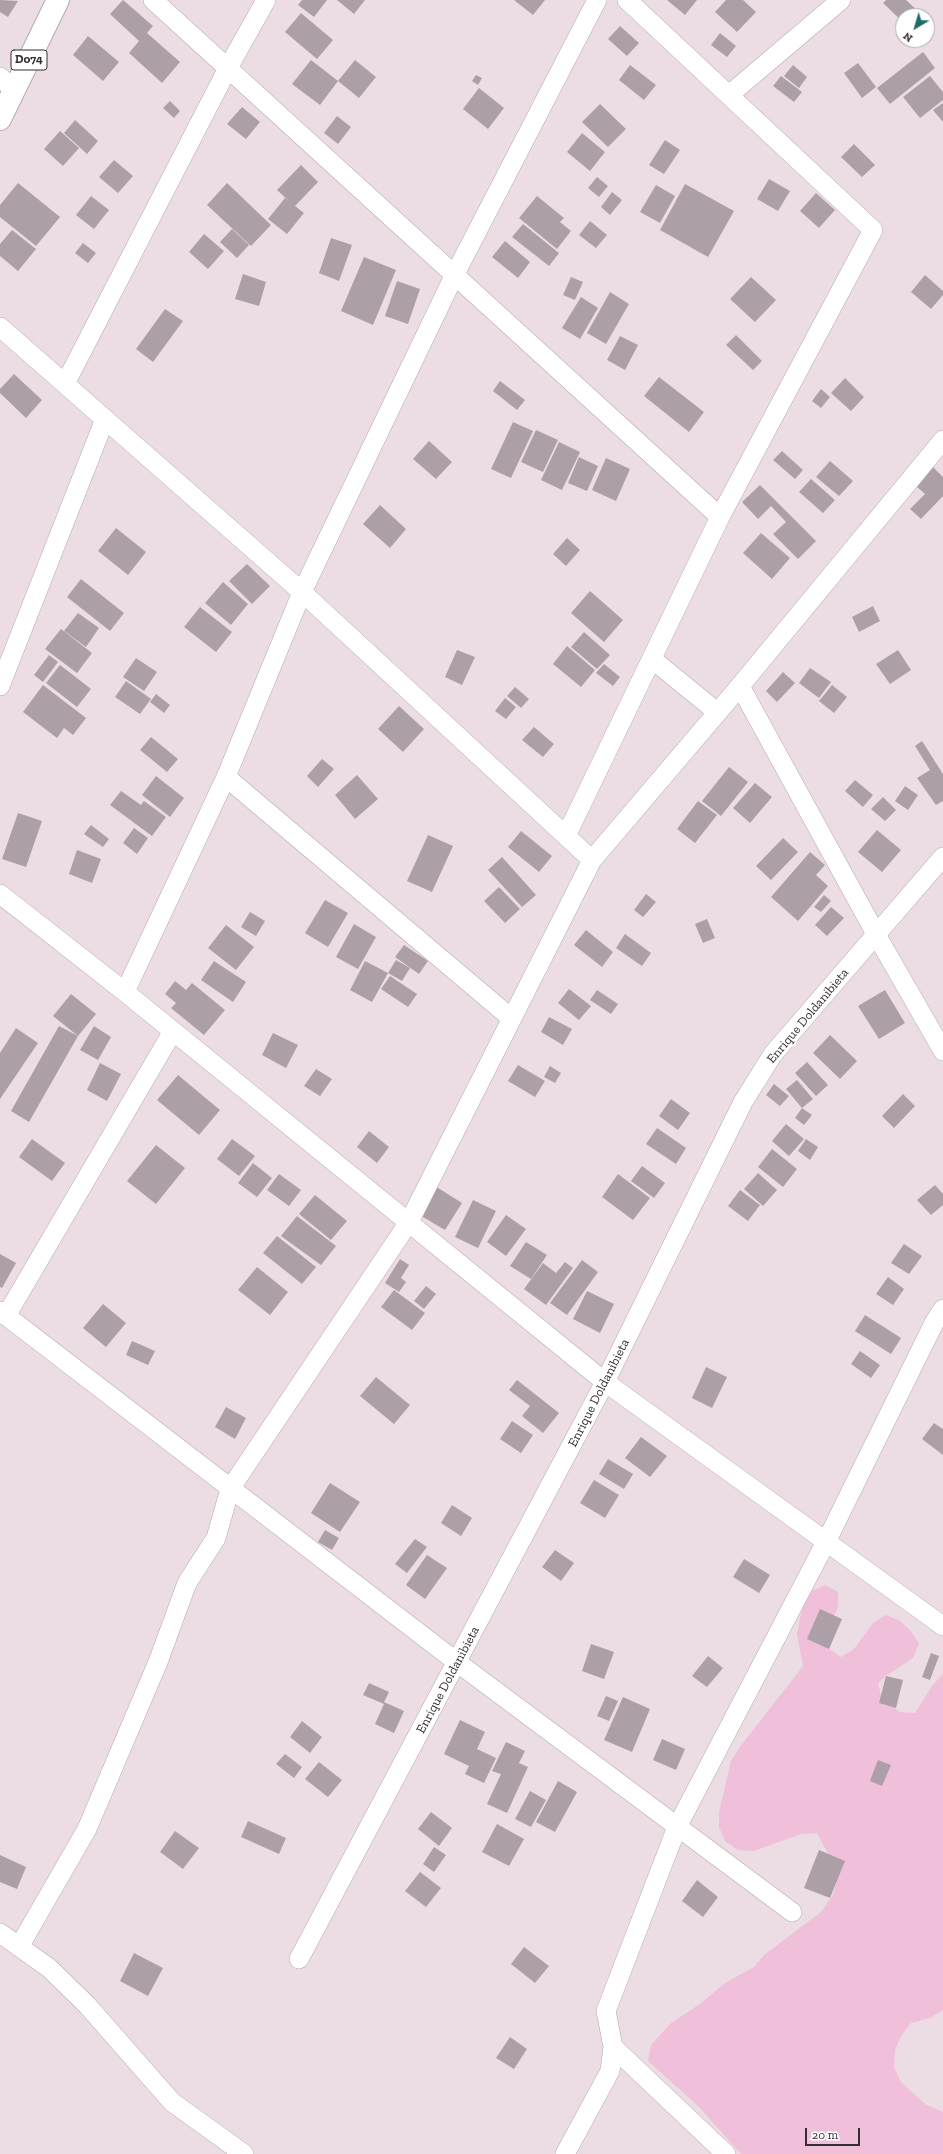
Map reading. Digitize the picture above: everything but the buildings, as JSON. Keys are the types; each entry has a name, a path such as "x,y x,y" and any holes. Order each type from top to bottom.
{"main road":[{"name":"D074","path":"0,119 7,84 58,0"}],"street":[{"path":"153,0 720,517"},
{"path":"65,384 228,68 266,0"},
{"path":"125,992 226,777 302,592 455,274 597,0"},
{"path":"566,836 720,517 873,230 627,0"},
{"path":"729,95 840,0"},
{"path":"0,327 302,592 592,860"},
{"path":"0,686 105,420"},
{"path":"18,1947 87,1829 158,1662 187,1584 216,1538 230,1489 409,1222 592,860 941,447"},
{"path":"652,659 717,712"},
{"path":"740,686 877,936 943,1051"},
{"path":"226,777 511,1018"},
{"name":"Enrique Doldanibieta","path":"299,1959 458,1663 605,1382 743,1102 773,1054 877,936 943,857"},
{"path":"0,894 125,992 605,1382 943,1626"},
{"path":"173,1031 3,1314 458,1663 792,1912"},
{"path":"565,2154 610,2071 613,2047 606,2011 677,1827 826,1542 934,1323 943,1309"},
{"path":"0,1932 48,1968 86,2005 172,2102 244,2154"},
{"path":"613,2047 726,2154"}],"shaded area":[{"path":"825,1585 838,1592 838,1607 826,1634 829,1649 841,1657 854,1649 873,1623 886,1615 900,1621 911,1631 919,1644 913,1658 878,1683 882,1699 900,1712 915,1713 932,1686 943,1674 943,2010 930,2018 911,2023 901,2036 895,2050 894,2067 901,2082 925,2104 943,2112 943,2154 741,2154 699,2107 648,2061 651,2045 671,2023 700,2004 725,1983 754,1967 764,1955 821,1912 833,1895 837,1880 833,1863 817,1833 801,1834 754,1851 738,1850 725,1841 719,1827 719,1812 731,1761 739,1748 803,1666 797,1634 803,1604 812,1591"}]}
